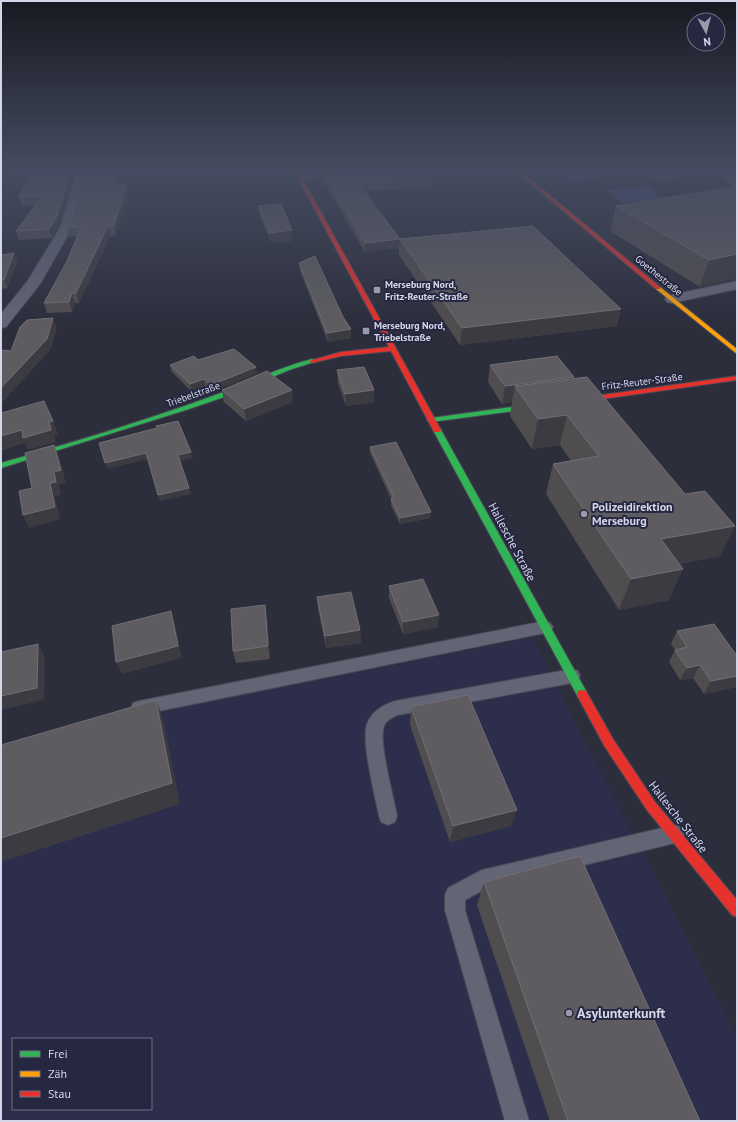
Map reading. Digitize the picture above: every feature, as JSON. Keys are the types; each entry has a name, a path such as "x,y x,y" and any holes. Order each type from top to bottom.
{"street":[{"path":"1,324 33,284 66,228 68,219"},
{"name":"Hallesche Straße","path":"323,219 392,349 609,743 651,806 737,910"},
{"name":"Goethestraße","path":"574,219 737,352"},
{"path":"672,299 737,285"},
{"name":"Triebelstraße","path":"1,466 144,423 227,394 285,369 342,354 392,349"},
{"name":"Fritz-Reuter-Straße","path":"567,402 737,378"},
{"path":"431,420 552,404"}],"lane":[{"path":"126,712 221,691 545,627"},
{"path":"388,816 374,747 375,726 382,715 395,708 572,676"},
{"path":"518,1121 454,910 455,895 482,880 675,834"}],"shaded area":[{"path":"532,638 737,1036 737,1121 1,1121 1,757 185,706"}],"building":[{"path":"25,219 55,219 49,229 16,231"},
{"path":"71,219 116,219 114,226 108,226 76,293 72,293 69,302 44,303 67,261 81,227 66,228"},
{"path":"264,219 287,219 292,230 270,233"},
{"path":"351,219 385,219 400,239 365,243"},
{"path":"639,219 737,219 737,254 709,260"},
{"path":"533,226 621,309 462,328 400,239"},
{"path":"14,253 4,280 1,280 1,255"},
{"path":"315,256 343,317 351,329 327,333 299,263"},
{"path":"53,318 47,339 1,388 1,350 11,351 20,327 27,320"},
{"path":"234,349 256,367 211,385 204,379 190,384 170,365 194,356 198,360"},
{"path":"557,356 574,377 505,386 490,365"},
{"path":"364,367 374,390 345,394 337,370"},
{"path":"267,371 292,390 244,409 222,390"},
{"path":"587,377 685,494 705,491 735,526 661,539 683,569 631,579 553,464 599,456 567,415 538,419 515,386"},
{"path":"44,401 53,421 49,422 51,430 23,438 22,430 1,436 1,413"},
{"path":"178,421 191,452 178,455 189,488 158,495 146,453 105,463 99,443"},
{"path":"396,442 431,512 400,518 391,499 394,498 370,447"},
{"path":"54,445 61,470 54,472 56,482 50,483 55,507 23,515 19,491 32,488 25,453"},
{"path":"423,579 439,615 403,622 389,586"},
{"path":"351,592 360,630 325,636 317,597"},
{"path":"265,605 268,646 233,651 231,609"},
{"path":"171,611 178,646 116,662 112,626"},
{"path":"714,624 737,656 737,676 711,681 700,665 687,668 675,650 687,647 677,631"},
{"path":"38,644 37,688 1,696 1,652"},
{"path":"468,695 517,810 453,826 411,707"},
{"path":"156,700 172,783 1,838 1,745"},
{"name":"Asylunterkunft","path":"580,856 700,1121 568,1121 484,882"}],"traffic: fast":[{"path":"1,466 186,408 286,369 312,361"},
{"path":"431,420 540,405"},
{"path":"437,430 582,694"}],"traffic: slow":[{"path":"658,288 737,352"}],"traffic: jam":[{"path":"322,219 437,430"},
{"path":"576,219 658,288"},
{"path":"312,361 341,354 392,349"},
{"path":"574,401 737,378"},
{"path":"582,694 609,743 651,806 737,910"}],"place":[{"name":"Merseburg Nord, Fritz-Reuter-Straße","path":"377,290"},
{"name":"Merseburg Nord, Triebelstraße","path":"366,331"},
{"name":"Polizeidirektion Merseburg","path":"584,514"},
{"name":"Asylunterkunft","path":"569,1013"}]}
